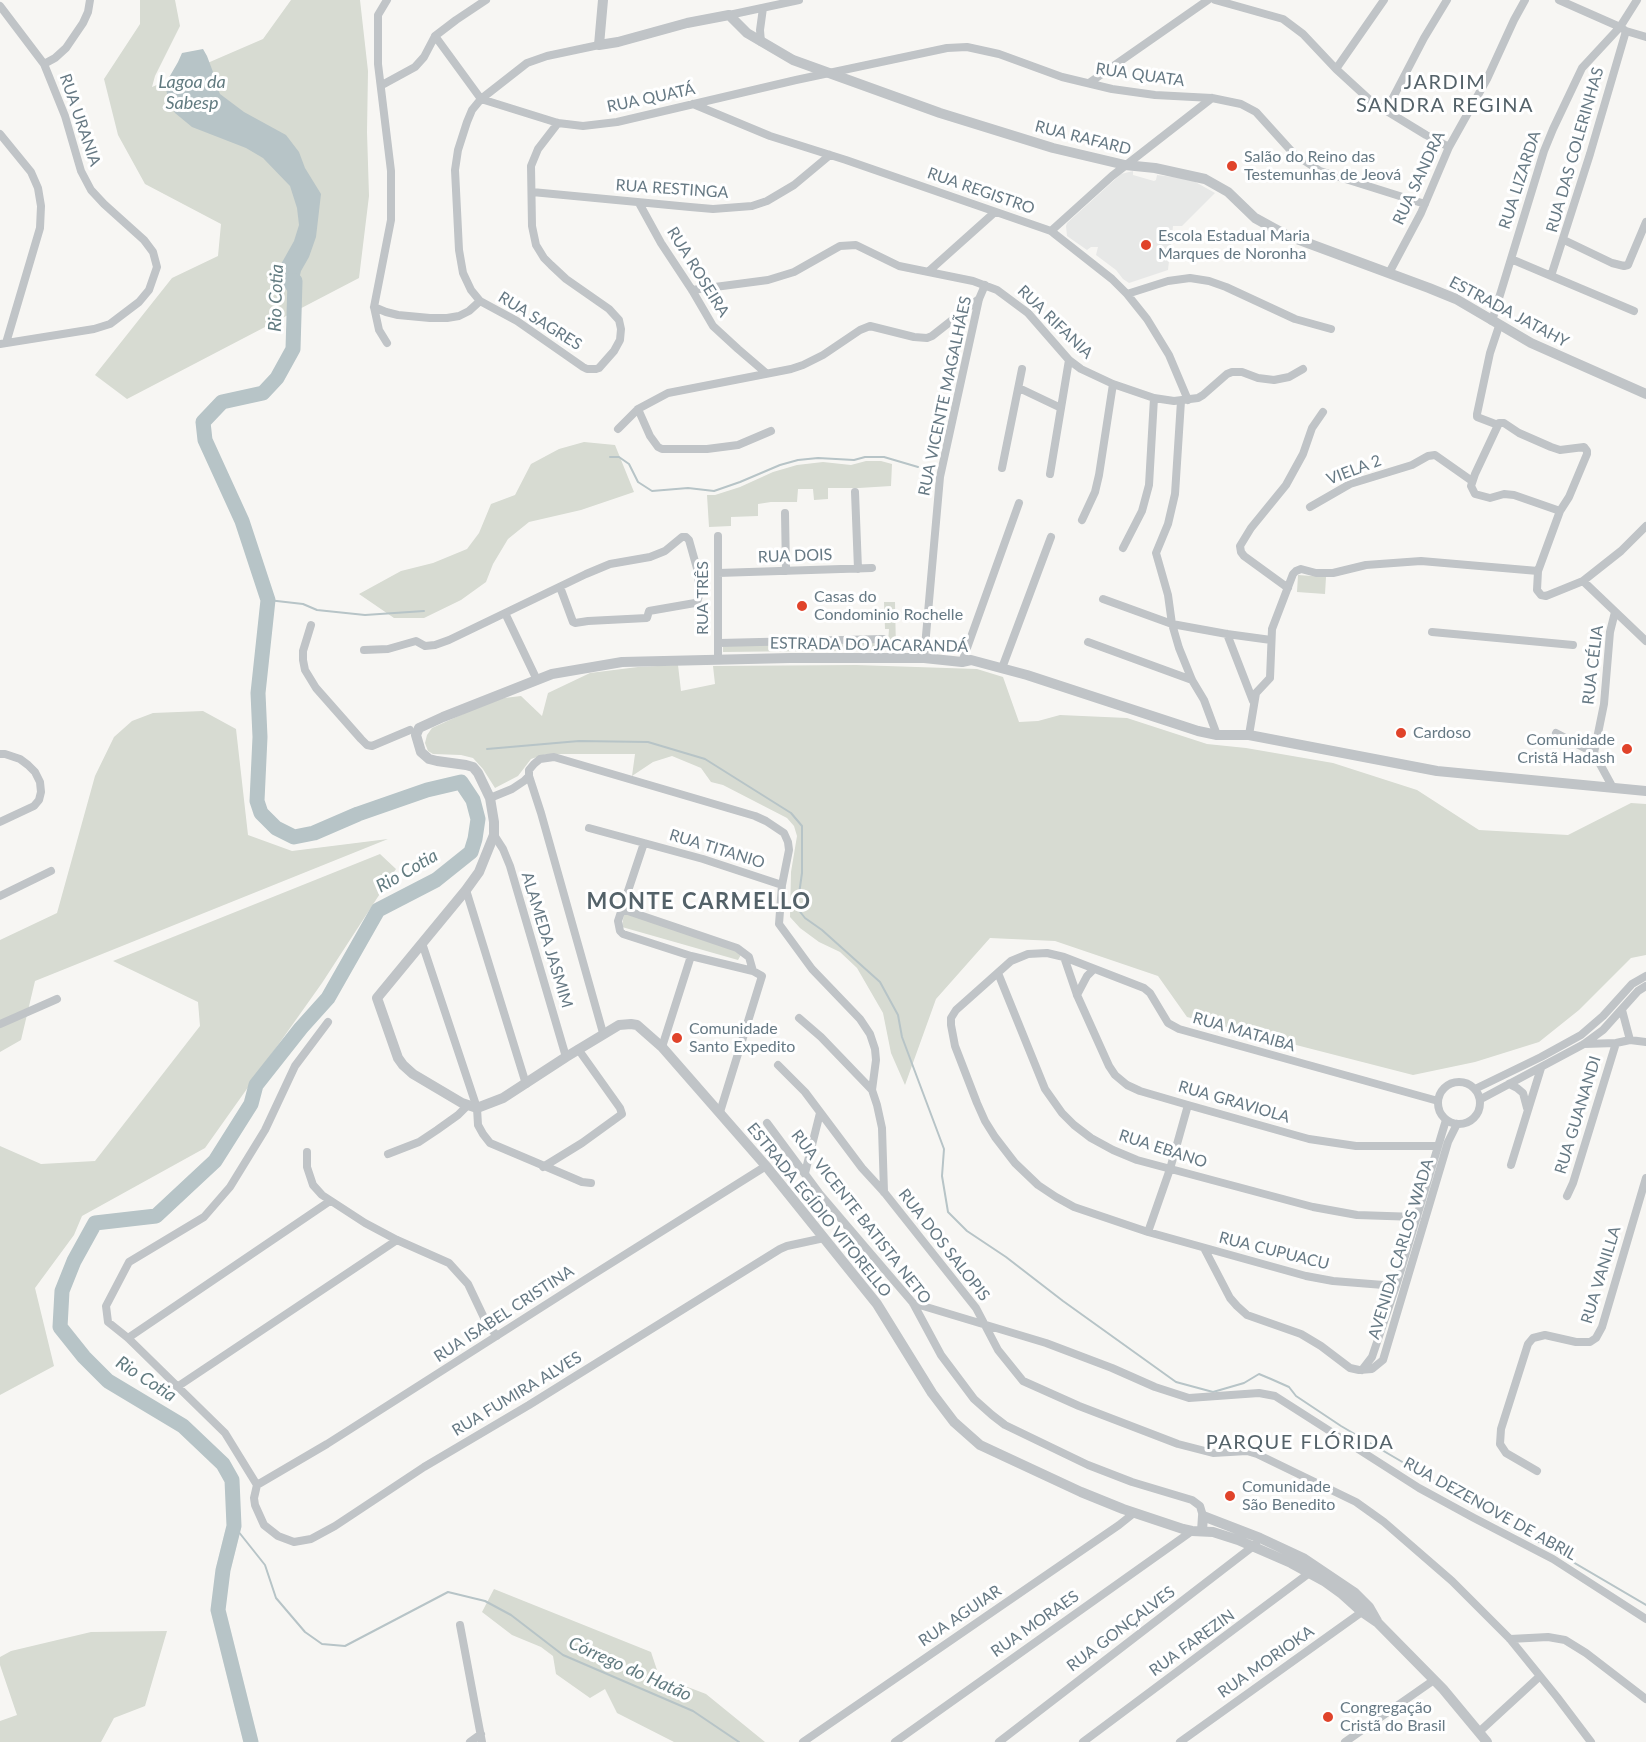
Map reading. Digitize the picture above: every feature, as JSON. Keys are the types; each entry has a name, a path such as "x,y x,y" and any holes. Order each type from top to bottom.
{"street":[{"path":"1,7 9,0"},
{"path":"44,64 66,48 83,23 90,0"},
{"path":"387,0 378,15 378,64 391,171 391,220 374,307 379,330 387,343"},
{"path":"382,85 415,67 424,57 435,36 486,0"},
{"path":"599,45 603,0"},
{"path":"374,307 398,315 447,318 469,311 480,301 463,273 461,262 455,199 458,150 472,110 481,99 528,63 547,56 618,42 687,23 799,0"},
{"path":"1089,83 1208,0"},
{"path":"1215,0 1283,19 1303,34 1335,69 1372,102 1449,147"},
{"path":"1335,69 1384,0"},
{"path":"1386,111 1424,38 1447,0"},
{"name":"RUA SANDRA","path":"1389,273 1425,204 1449,147 1487,79 1525,0"},
{"name":"RUA LIZARDA","path":"1498,425 1477,417 1495,324 1511,259 1544,151 1582,68 1623,29 1637,0"},
{"path":"1565,1 1623,29 1646,37"},
{"name":"RUA URANIA","path":"1,7 44,64 65,116 81,171 91,190 144,240 153,252 157,267 148,290 140,302 110,324 3,344"},
{"path":"761,42 763,8"},
{"name":"RUA RAFARD","path":"729,15 747,33 799,62 973,123 1053,148 1125,165 1155,168 1205,179 1228,192 1255,218 1286,235 1389,273"},
{"name":"RUA DAS COLERINHAS","path":"1551,276 1564,240 1623,29"},
{"path":"435,36 481,99"},
{"name":"RUA QUATA","path":"828,73 947,48 968,46 999,54 1052,73 1112,89 1155,95 1212,98 1241,104 1256,112 1294,154 1320,171 1425,204"},
{"path":"796,80 799,62"},
{"name":"RUA QUATÁ","path":"481,99 558,123 583,126 617,122 828,73"},
{"path":"1051,231 1125,165 1212,98"},
{"name":"RUA REGISTRO","path":"692,104 770,136 1051,231 1112,279 1127,294 1169,355 1185,401"},
{"path":"532,192 531,166 538,149 558,123"},
{"path":"0,134 31,172 38,188 41,206 40,228 3,344"},
{"name":"RUA RESTINGA","path":"532,192 713,208 752,206 767,201 794,185 830,155"},
{"name":"RUA SAGRES","path":"480,301 517,321 584,367 592,370 599,368 614,351 620,340 619,320 609,309 566,279 544,258 536,245 532,226 532,192"},
{"name":"RUA ROSEIRA","path":"639,203 661,243 719,333 766,373"},
{"path":"929,271 995,212"},
{"path":"1564,240 1612,263 1624,266 1628,265 1645,221"},
{"name":"RUA RIFANIA","path":"692,290 780,277 794,272 836,248 856,244 899,266 929,271 997,290 1020,306 1069,360 1081,369 1113,384 1154,398 1185,401"},
{"path":"1511,259 1634,311"},
{"name":"ESTRADA JATAHY","path":"1389,273 1456,299 1531,344 1646,394"},
{"path":"1127,294 1174,280 1190,278 1209,281 1295,319 1331,329"},
{"name":"RUA VICENTE MAGALHÃES","path":"924,658 940,477 979,299 985,285"},
{"path":"618,429 638,409 668,393 791,369 813,361 860,330 870,326 927,338 979,299"},
{"path":"1050,474 1069,360"},
{"path":"1002,468 1022,369"},
{"path":"1217,735 1204,700 1182,657 1156,553 1168,524 1175,494 1185,401 1203,396 1221,378 1232,372 1242,372 1258,378 1274,380 1289,377 1303,369"},
{"path":"1082,520 1095,492 1099,475 1113,384"},
{"path":"1019,388 1061,408"},
{"path":"1123,548 1142,511 1149,485 1154,398"},
{"path":"638,409 650,436 662,449 707,449 738,445 771,431"},
{"path":"1288,588 1244,556 1240,546 1251,528 1286,485 1303,454 1312,428 1323,412"},
{"path":"1560,512 1514,495 1504,494 1490,498 1475,494 1471,486 1472,481 1499,423 1504,423 1519,433 1560,450 1585,448 1587,454 1569,497 1560,512 1538,571 1537,590 1541,595 1546,596 1583,581 1621,551 1646,526"},
{"name":"VIELA 2","path":"1310,507 1350,484 1412,465 1428,456 1435,455 1472,481"},
{"path":"855,492 858,569"},
{"path":"962,662 1019,503"},
{"path":"786,513 786,571"},
{"name":"RUA TRÊS","path":"718,536 718,659"},
{"path":"364,650 388,649 416,641 425,646 435,645 586,574 610,564 664,551 684,537 689,540 698,572 699,596 695,603 649,610 646,618 574,623 560,587"},
{"path":"1002,668 1051,537"},
{"path":"1249,735 1253,701 1256,693 1270,678 1272,629 1293,574 1298,570 1333,573 1366,565 1421,561 1538,571"},
{"name":"RUA DOIS","path":"718,573 872,568"},
{"path":"1583,581 1646,641"},
{"path":"1103,599 1172,624 1271,640"},
{"name":"RUA CÉLIA","path":"1594,753 1604,704 1610,632 1615,612"},
{"path":"505,613 537,680"},
{"path":"311,626 303,651 305,670 316,688 361,739 367,745 372,746 410,730"},
{"path":"1432,632 1573,645"},
{"path":"1227,634 1253,701"},
{"path":"719,643 883,639"},
{"path":"1088,642 1192,680"},
{"name":"ESTRADA DO JACARANDÁ","path":"490,798 473,767 429,759 422,752 416,735 419,728 552,674 622,662 718,659 924,658 962,662 971,660 1217,735 1249,735 1437,771 1646,791"},
{"path":"1556,733 1594,753 1613,788"},
{"path":"0,754 20,759 28,765 40,782 41,792 34,806 0,822"},
{"path":"603,1033 529,776 529,770 540,759 554,757 766,821 784,833 789,850 782,885 779,924 812,969 860,1019 870,1034 876,1060 872,1090"},
{"path":"472,1106 413,1074 403,1065 398,1058 377,998 466,890 478,872 494,835 490,798 512,789 529,776"},
{"name":"RUA TITANIO","path":"590,828 703,859 782,885"},
{"name":"ALAMEDA JASMIM","path":"494,835 510,866 566,1057"},
{"name":"RUA TITANIO","path":"644,843 618,924 623,934 691,956 753,971"},
{"path":"0,896 51,871"},
{"path":"466,890 526,1084"},
{"path":"622,909 737,948 749,957 753,971 762,976 720,1112"},
{"path":"422,943 478,1125 490,1143 543,1167 582,1182 591,1183"},
{"name":"RUA MATAIBA","path":"998,973 1011,961 1028,954 1047,953 1064,957 1144,988 1150,993 1168,1023 1179,1029 1438,1101"},
{"path":"662,1047 691,956"},
{"name":"RUA GRAVIOLA","path":"1064,957 1077,995 1109,1066 1120,1080 1140,1090 1188,1105 1309,1139 1384,1147 1438,1146"},
{"path":"1077,995 1087,976 1094,969"},
{"name":"RUA EBANO","path":"998,973 1045,1089 1062,1113 1091,1138 1137,1160 1335,1212 1417,1217"},
{"name":"RUA CUPUACU","path":"998,973 953,1013 951,1025 955,1046 985,1121 999,1143 1038,1185 1074,1207 1204,1248 1306,1276 1333,1281 1396,1286"},
{"path":"1475,1089 1581,1035 1603,1016 1632,984 1646,976"},
{"path":"1481,1099 1584,1044 1603,1030 1638,991 1646,986"},
{"path":"0,1024 57,999"},
{"path":"1622,1010 1630,1040"},
{"path":"799,1018 821,1037 872,1090 882,1128 884,1192"},
{"path":"257,1485 225,1433 128,1338 108,1322 105,1306 129,1262 204,1216 230,1187 265,1130 295,1066 328,1022"},
{"name":"ESTRADA EGÍDIO VITORELLO","path":"472,1106 503,1098 619,1025 631,1024 644,1030 662,1047 766,1166 877,1304 932,1394 958,1426 980,1445 1081,1492 1134,1513 1197,1531 1258,1542"},
{"path":"1584,1044 1630,1040 1646,1042"},
{"name":"RUA GUANANDI","path":"1567,1196 1616,1043"},
{"path":"543,1167 622,1114 621,1108 578,1049"},
{"name":"RUA DOS SALOPIS","path":"778,1065 805,1092 862,1168 884,1192 976,1308 998,1350 1023,1381 1079,1406 1178,1444 1213,1453 1241,1451 1257,1454 1356,1503 1377,1517 1452,1581 1510,1639"},
{"path":"1511,1165 1541,1068"},
{"path":"1464,1083 1475,1089 1481,1099 1480,1108 1473,1120 1457,1124 1446,1120 1441,1115 1438,1101 1445,1088 1451,1084 1464,1083"},
{"path":"1509,1084 1523,1093 1528,1111"},
{"path":"1148,1232 1170,1169 1188,1105"},
{"path":"388,1155 419,1142 472,1106"},
{"path":"805,1173 820,1113"},
{"name":"AVENIDA CARLOS WADA","path":"1362,1370 1372,1357 1396,1286 1446,1120"},
{"name":"RUA VICENTE BATISTA NETO","path":"767,1123 819,1193 913,1304 941,1355 974,1399 998,1421 1088,1465 1132,1482 1192,1500 1200,1506 1203,1516"},
{"name":"AVENIDA CARLOS WADA","path":"1362,1370 1372,1369 1383,1360 1448,1142 1457,1124"},
{"path":"307,1152 307,1167 313,1185 322,1195 365,1223 449,1263 468,1284 487,1324 497,1336"},
{"name":"RUA ISABEL CRISTINA","path":"257,1485 327,1444 766,1166"},
{"name":"RUA VANILLA","path":"1537,1471 1506,1454 1500,1444 1501,1429 1528,1344 1533,1338 1545,1335 1576,1342 1590,1342 1596,1338 1602,1327 1646,1178"},
{"path":"128,1338 330,1200"},
{"name":"RUA FUMIRA ALVES","path":"257,1485 255,1506 264,1525 278,1536 294,1542 310,1539 335,1526 424,1467 529,1405 765,1258 787,1246 824,1238"},
{"path":"177,1387 397,1240"},
{"path":"1204,1248 1230,1298 1247,1315 1301,1334 1350,1368 1362,1370"},
{"name":"RUA DEZENOVE DE ABRIL","path":"913,1304 1046,1343 1155,1387 1190,1398 1259,1392 1275,1396 1419,1488 1553,1559 1646,1619"},
{"path":"1372,1357 1379,1364"},
{"name":"RUA AGUIAR","path":"803,1742 1134,1513"},
{"path":"1197,1531 1203,1516 1355,1593 1366,1610 1434,1680 1487,1742"},
{"name":"RUA MORAES","path":"895,1742 1197,1531"},
{"name":"RUA GONÇALVES","path":"999,1742 1258,1542"},
{"name":"RUA FAREZIN","path":"1083,1742 1313,1570"},
{"name":"RUA MORIOKA","path":"1180,1742 1366,1610"},
{"path":"460,1625 482,1738 470,1742"},
{"path":"1510,1639 1539,1637 1565,1640 1586,1653 1646,1699"},
{"path":"1510,1639 1591,1742"},
{"path":"1479,1732 1540,1676"},
{"path":"1345,1742 1434,1680"}],"shaded area":[{"path":"140,0 175,0 180,26 155,76 152,87 263,39 291,0 360,0 368,71 369,196 359,278 127,399 95,375 172,278 218,256 221,224 145,184 118,135 104,79 140,24"},
{"name":"Escola Estadual Maria Marques de Noronha","path":"1133,171 1133,175 1154,181 1157,175 1190,179 1215,193 1182,226 1173,226 1168,270 1129,283 1096,255 1098,247 1091,247 1087,250 1067,236 1066,226 1121,174"},
{"path":"584,442 615,445 634,492 581,510 529,522 508,539 493,564 486,582 461,600 424,618 394,618 359,594 401,571 433,563 467,549 479,533 491,504 515,495 531,464 559,449"},
{"path":"866,461 892,464 891,486 828,488 828,499 814,500 813,489 798,489 797,502 758,504 758,516 731,517 731,526 709,527 707,495 715,495 740,487 773,472 797,465 823,462 851,465"},
{"path":"1298,575 1326,577 1325,594 1297,592"},
{"path":"884,602 895,602 896,650 723,652 723,646 888,642 889,629 885,629"},
{"path":"678,665 681,691 715,684 713,666 856,665 977,669 1003,677 1019,722 1038,721 1060,715 1127,718 1207,744 1246,748 1333,763 1417,790 1479,830 1568,835 1631,803 1646,804 1646,955 1631,958 1579,1010 1539,1042 1475,1062 1413,1075 1187,1017 1158,976 1055,941 990,938 936,999 905,1085 891,1053 883,1013 857,968 840,952 819,942 800,928 790,917 791,872 797,836 794,826 787,818 723,785 711,782 701,768 672,756 653,762 632,776 635,754 546,754 531,759 518,776 495,788 473,758 433,754 428,751 425,743 432,728 496,699 521,696 542,716 548,693 590,673"},
{"path":"203,711 236,729 248,835 292,851 388,839 35,981 21,1040 0,1052 0,940 57,913 95,776 114,737 132,721 153,713"},
{"path":"380,854 396,869 322,983 205,1148 82,1216 74,1235 35,1288 54,1366 0,1395 0,1146 41,1164 95,1161 200,1026 198,1002 113,961"},
{"path":"624,913 742,953 738,960 622,927"},
{"path":"494,1589 651,1652 659,1676 706,1694 765,1742 674,1742 617,1713 605,1689 590,1698 556,1674 553,1656 541,1647 512,1635 482,1612"},
{"path":"167,1631 145,1706 114,1718 101,1742 0,1742 0,1721 17,1715 0,1665 0,1657 11,1651 91,1632"}],"water":[{"name":"Lagoa da Sabesp","path":"203,49 220,94 244,112 286,135 299,152 305,168 321,194 316,237 301,271 294,300 280,281 280,266 294,241 299,225 297,208 290,186 263,158 246,148 192,127 175,113 169,103 167,81 182,53"}],"waterway":[{"name":"Rio Cotia","path":"251,1742 218,1610 223,1570 234,1526 232,1480 223,1464 183,1426 108,1381 84,1357 60,1327 62,1291 74,1261 95,1223 156,1216 215,1161 251,1104 256,1085 328,998 378,910 436,880 471,852 475,839 478,819 473,800 461,782 427,790 358,814 314,833 294,837 276,828 261,813 257,801 260,737 258,693 268,600 242,521 205,440 203,422 222,402 263,393 277,378 293,349 295,281"},
{"path":"610,457 619,457 629,464 638,482 652,491 688,488 714,491 780,465 818,458 854,460 865,457 884,457 918,467"},
{"path":"268,600 303,604 317,610 365,615 424,611"},
{"path":"487,749 579,741 648,742 705,759 791,813 802,826 802,873 797,908 805,918 822,930 880,982 898,1015 902,1037 944,1149 942,1176 948,1212 967,1231 1176,1382 1213,1392 1244,1383 1259,1374 1289,1387 1296,1396 1341,1426 1646,1605"},
{"name":"Córrego do Hatão","path":"234,1526 265,1565 276,1598 305,1632 322,1644 345,1646 448,1592 485,1601 511,1615 563,1655 693,1711 739,1742"}],"place":[{"name":"Salão do Reino das Testemunhas de Jeová","path":"1232,166"},
{"name":"Escola Estadual Maria Marques de Noronha","path":"1146,245"},
{"name":"Casas do Condominio Rochelle","path":"802,606"},
{"name":"Cardoso","path":"1401,733"},
{"name":"Comunidade Cristã Hadash","path":"1627,749"},
{"name":"Comunidade Santo Expedito","path":"677,1038"},
{"name":"Comunidade São Benedito","path":"1230,1496"},
{"name":"Congregação Cristã do Brasil","path":"1328,1717"}],"district":[{"name":"JARDIM SANDRA REGINA","path":"1445,94"},
{"name":"MONTE CARMELLO","path":"699,902"},
{"name":"PARQUE FLÓRIDA","path":"1300,1443"}]}
